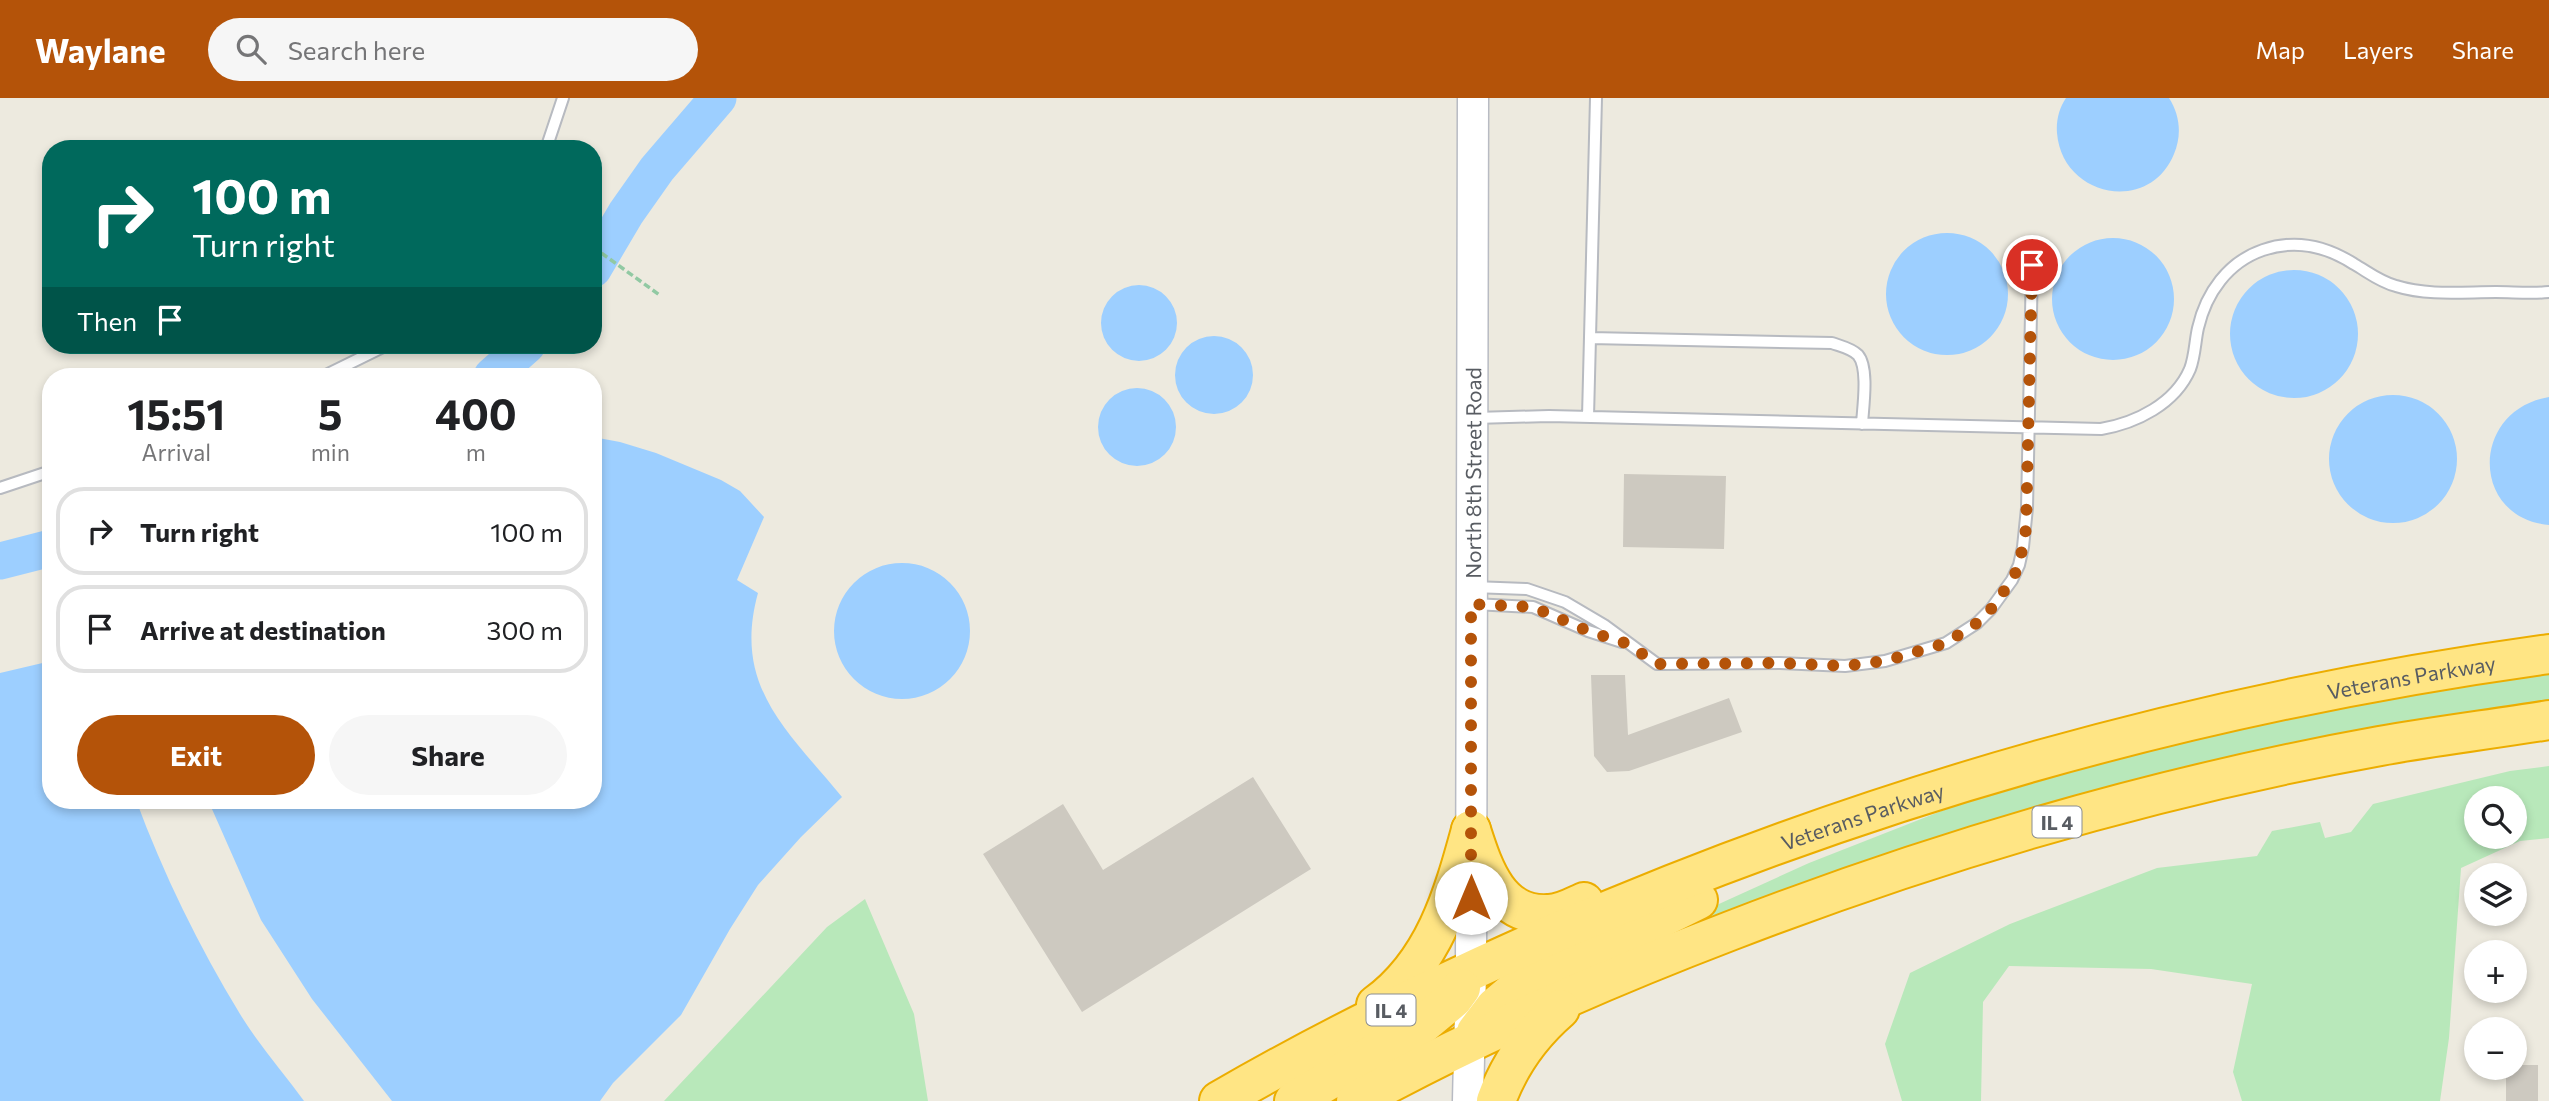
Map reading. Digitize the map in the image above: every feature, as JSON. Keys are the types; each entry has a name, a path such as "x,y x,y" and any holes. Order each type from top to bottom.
{"highway":[{"name":"Veterans Parkway","path":"1219,1101 1471,971 1670,885 1856,816 2068,752 2234,710 2549,654"},
{"name":"IL 4","path":"1356,1101 1583,990 1690,946 1870,879 2077,816 2174,790 2380,746 2549,720"},
{"path":"1470,1043 1484,1019 1514,991 1664,916 1839,839 1856,816"},
{"path":"1471,830 1485,872 1499,892 1509,903 1547,915 1764,831 1818,829"},
{"path":"1313,1051 1393,993 1424,954 1453,895 1471,830"},
{"path":"1294,1101 1423,1024 1453,999 1471,971"},
{"path":"1496,1101 1507,1075 1529,1040 1583,990"}],"street":[{"name":"North 8th Street Road","path":"1468,1101 1471,971 1473,98"}],"lane":[{"path":"549,140 563,98"},
{"path":"1588,417 1596,98"},
{"path":"1472,418 1588,417 2101,429 2134,421 2152,411 2180,385 2190,369 2200,319 2212,290 2226,273 2262,250 2282,245 2304,244 2323,248 2339,254 2376,278 2410,290 2549,292"},
{"path":"1471,595 1519,589 1565,602 1604,625 1657,664 1780,663 1845,666 1885,661 1946,643 1977,623 1991,609 2012,580 2019,565 2026,529 2032,265"},
{"path":"1590,338 1832,343 1846,347 1857,355 1863,366 1862,424"},
{"path":"340,368 369,354"},
{"path":"0,488 42,474"},
{"path":"1471,595 1533,607 1588,631 1628,644"}],"path":[{"path":"602,254 661,296"}],"green space":[{"path":"2549,671 2549,703 1636,949 1633,943 1809,863 1995,790 2064,769 2369,701"},
{"path":"2549,766 2549,838 2527,840 2527,786 2464,786 2464,849 2503,849 2472,863 2464,863 2461,868 2449,1038 2440,1101 2242,1101 2233,1072 2252,984 2151,969 2009,966 1983,1002 1981,1101 1902,1101 1885,1044 1910,973 2010,924 2157,868 2257,856 2272,831 2320,822 2325,838 2351,832 2373,804 2510,771"},
{"path":"865,899 914,1014 928,1101 664,1101 827,927"}],"water":[{"path":"2066,98 2169,98 2176,111 2179,132 2177,147 2162,173 2146,185 2127,191 2108,190 2090,184 2074,172 2062,155 2057,133 2059,115"},
{"path":"1947,233 1970,237 1990,251 2004,271 2008,294 2004,317 1990,337 1970,351 1947,355 1924,351 1904,337 1890,317 1886,294 1890,271 1904,251 1924,237"},
{"path":"2113,238 2136,242 2156,256 2170,276 2174,299 2170,322 2156,342 2136,356 2113,360 2090,356 2070,342 2056,322 2052,299 2056,276 2070,256 2090,242"},
{"path":"2294,270 2319,275 2339,289 2353,309 2358,334 2353,359 2339,379 2319,393 2294,398 2269,393 2249,379 2235,359 2230,334 2235,309 2249,289 2269,275"},
{"path":"1132,285 1146,285 1160,291 1171,302 1177,323 1174,338 1166,350 1146,361 1132,361 1118,355 1107,344 1101,330 1101,316 1107,302 1118,291"},
{"path":"1214,336 1229,339 1241,348 1250,360 1253,375 1250,390 1241,402 1229,411 1214,414 1199,411 1187,402 1178,390 1175,375 1178,360 1187,348 1199,339"},
{"path":"1129,388 1145,388 1159,394 1170,405 1176,419 1176,435 1170,449 1159,460 1145,466 1129,466 1115,460 1104,449 1098,435 1098,419 1104,405 1115,394"},
{"path":"2393,395 2418,400 2438,414 2452,434 2457,459 2452,484 2438,504 2418,518 2393,523 2368,518 2348,504 2334,484 2329,459 2334,434 2348,414 2368,400"},
{"path":"2549,397 2549,525 2523,518 2505,504 2493,485 2490,463 2493,441 2505,421 2523,406"},
{"path":"602,439 656,453 721,480 740,491 764,517 737,580 758,593 752,626 753,655 759,681 770,706 785,728 842,797 758,885 681,1015 613,1083 600,1101 392,1101 312,999 261,920 212,809 602,809"},
{"path":"902,563 928,568 950,583 965,605 970,631 965,657 950,679 928,694 902,699 876,694 854,679 839,657 834,631 839,605 854,583 876,568"},
{"path":"42,663 42,809 140,809 170,882 210,963 247,1025 304,1101 0,1101 0,673"}],"building":[{"path":"1624,474 1726,476 1724,549 1623,547"},
{"path":"1591,675 1625,675 1628,735 1729,698 1742,732 1629,771 1607,772 1594,756"},
{"path":"1253,777 1311,869 1082,1012 983,854 1063,804 1103,870"},
{"path":"2527,1065 2538,1065 2538,1101 2506,1101 2506,1080 2527,1080"}],"waterway":[{"path":"602,254 657,169 718,98"},
{"path":"501,368 517,354"},
{"path":"0,561 42,550"}],"route":[{"path":"1471,898 1471,604 1516,604 1533,607 1588,631 1628,644 1657,664 1780,663 1845,666 1885,661 1946,643 1977,623 1991,609 2012,580 2019,565 2026,529 2032,265"}]}
